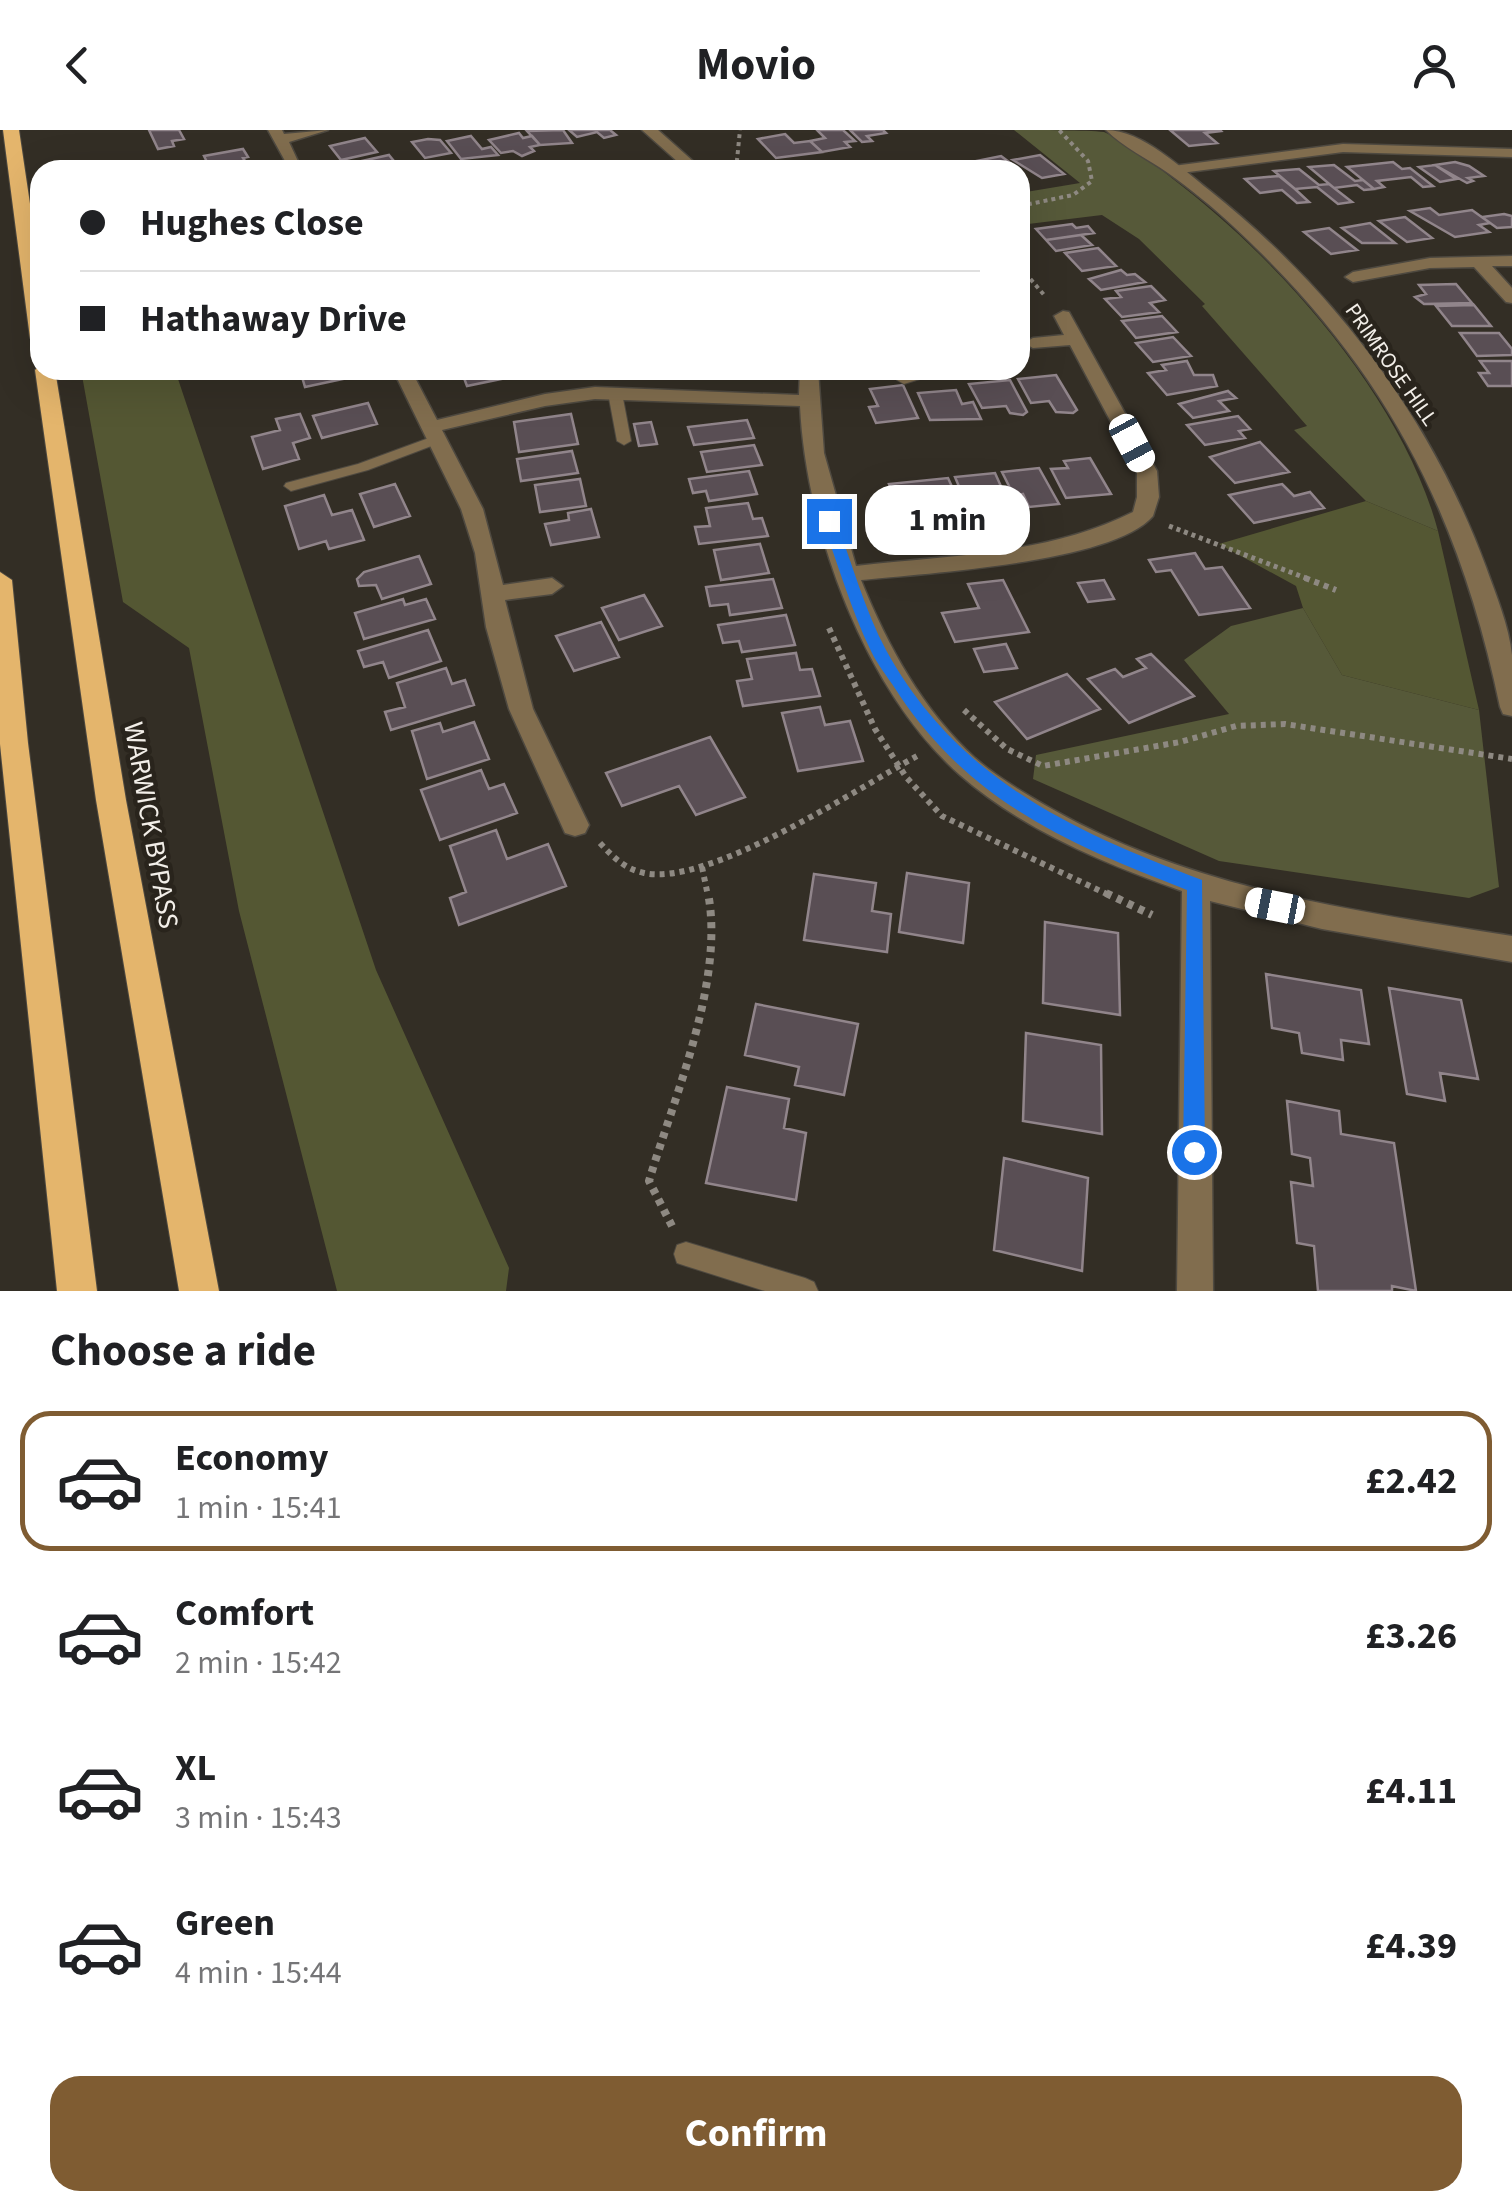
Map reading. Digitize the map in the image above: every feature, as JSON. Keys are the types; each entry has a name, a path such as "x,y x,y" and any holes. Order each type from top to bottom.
{"highway":[{"path":"11,130 30,266"},
{"name":"WARWICK BYPASS","path":"46,380 111,800 199,1291"},
{"path":"0,580 14,742 77,1291"}],"street":[{"path":"292,160 278,135 322,130"},
{"path":"649,130 684,160"},
{"name":"PRIMROSE HILL","path":"1113,130 1173,170 1288,270 1340,329 1403,417 1465,542 1484,594 1512,707"},
{"path":"1173,170 1343,148 1512,152"},
{"path":"1478,260 1512,298"},
{"path":"1353,277 1430,263 1512,261"},
{"path":"848,574 1068,545 1114,532 1142,516 1148,497 1147,471 1063,316"},
{"path":"1030,345 1077,339"},
{"path":"407,380 472,509 486,553 498,628 521,709 575,825"},
{"path":"809,380 808,401 818,486 879,651 908,698 970,768 1052,824 1139,867 1196,886 1370,926 1512,949"},
{"path":"434,433 562,396 615,393 808,401"},
{"path":"493,594 552,586"},
{"path":"1195,1291 1196,886"}],"lane":[{"path":"615,393 624,441"},
{"path":"291,486 363,467 434,433"},
{"path":"686,1254 806,1291"}],"path":[{"path":"737,160 740,130"},
{"path":"1030,204 1073,196 1092,181 1088,161 1059,130"},
{"path":"1030,278 1063,316"},
{"path":"1142,516 1336,590"},
{"path":"954,696 1007,749 1043,766 1260,724 1285,724 1512,759"},
{"path":"575,825 586,822 614,860 632,872 650,876 702,867 731,857 899,768 942,740"},
{"path":"686,1254 648,1181 689,1046 707,961 712,916 702,867"}],"green space":[{"path":"1014,130 1096,131 1113,136 1214,212 1255,250 1333,336 1367,383 1421,481 1438,531 1366,501 1294,430 1307,426 1202,306 1205,304 1139,239 1102,215 1030,224 1030,191 1080,183"},
{"path":"83,380 178,380 376,970 509,1268 506,1291 337,1291 239,911 189,648 123,602"},
{"path":"1366,501 1438,531 1479,710 1342,675 1303,608 1296,586 1219,544"},
{"path":"1303,608 1342,675 1479,710 1499,887 1469,898 1219,861 1033,779 1036,755 1229,714 1184,660 1231,626"}],"building":[{"path":"149,130 179,130 184,139 158,149"},
{"path":"563,130 572,143 540,145 527,131"},
{"path":"569,130 610,130 616,135 604,138 597,132 577,137"},
{"path":"817,130 843,130 855,141 845,142 850,147 822,152 810,141 825,138"},
{"path":"850,130 886,133 867,136 872,141 862,142"},
{"path":"1170,130 1221,131 1205,133 1217,143 1189,146"},
{"path":"519,133 523,138 532,136 540,145 530,147 534,151 522,156 513,151 501,153 489,140"},
{"path":"785,134 794,143 810,141 822,152 776,158 758,139"},
{"path":"471,136 482,149 491,147 498,155 461,159 447,141"},
{"path":"365,138 377,152 341,160 330,146"},
{"path":"440,140 451,153 425,158 412,142"},
{"path":"243,149 248,157 206,160 204,156"},
{"path":"389,155 393,160 366,160"},
{"path":"1040,155 1064,174 1042,178 1030,171 1030,160 1013,160"},
{"path":"1393,162 1402,169 1410,168 1433,186 1423,187 1411,177 1377,181 1384,187 1374,189 1347,167"},
{"path":"1455,162 1484,176 1468,178 1473,181 1467,183 1435,165"},
{"path":"1334,165 1374,189 1364,190 1357,185 1334,188 1309,167"},
{"path":"1435,165 1456,179 1440,182 1419,167"},
{"path":"1299,169 1319,185 1329,184 1352,202 1338,204 1317,187 1295,189 1274,171"},
{"path":"1279,176 1309,202 1297,203 1282,190 1260,193 1245,179"},
{"path":"1430,208 1439,215 1472,210 1490,223 1479,225 1489,232 1455,237 1410,211"},
{"path":"1512,216 1512,227 1497,228 1482,217"},
{"path":"1405,217 1432,238 1407,242 1379,221"},
{"path":"1370,223 1395,243 1362,243 1342,228"},
{"path":"1072,224 1076,228 1088,226 1094,233 1046,240 1036,229"},
{"path":"1329,228 1357,250 1331,254 1304,232"},
{"path":"1081,235 1092,245 1056,251 1046,240"},
{"path":"1098,248 1116,266 1082,271 1065,253"},
{"path":"1121,270 1145,282 1101,290 1089,279"},
{"path":"1456,284 1472,303 1424,304 1415,297 1426,294 1419,285"},
{"path":"1151,286 1165,300 1150,303 1159,312 1122,317 1105,299 1121,297 1116,291"},
{"path":"1474,305 1491,326 1452,326 1436,306"},
{"path":"1162,316 1177,332 1136,338 1122,321"},
{"path":"1460,333 1499,333 1512,349 1512,355 1477,356"},
{"path":"1173,337 1191,356 1153,362 1136,343"},
{"path":"1187,361 1194,375 1213,375 1217,386 1167,395 1148,373 1166,370 1162,365"},
{"path":"1480,361 1512,361 1512,386 1488,386 1479,373 1489,373"},
{"path":"1056,375 1077,410 1056,412 1049,401 1031,403 1019,380"},
{"path":"303,380 338,380 305,387"},
{"path":"465,380 496,380 467,386"},
{"path":"1010,380 1027,412 1023,415 1010,413 1006,406 982,408 969,384"},
{"path":"903,385 918,418 876,423 869,407 878,406 870,389"},
{"path":"956,390 962,404 973,402 981,419 930,420 918,393"},
{"path":"1228,391 1236,398 1219,401 1229,411 1193,418 1179,404"},
{"path":"368,403 377,424 322,438 313,416"},
{"path":"300,414 310,438 293,443 299,459 263,469 252,437 280,430 276,419"},
{"path":"571,414 578,444 519,452 514,422"},
{"path":"1238,416 1250,429 1239,431 1245,438 1205,445 1187,425"},
{"path":"747,420 754,438 694,445 688,427"},
{"path":"651,422 657,444 639,446 634,424"},
{"path":"1260,442 1289,472 1235,483 1210,457"},
{"path":"754,445 762,465 707,472 701,452"},
{"path":"572,451 578,473 521,481 517,459"},
{"path":"1090,458 1111,494 1066,498 1051,469 1068,468 1064,461"},
{"path":"1039,468 1059,504 1029,507 1023,494 1014,496 1002,472"},
{"path":"749,471 757,494 709,501 706,491 693,493 689,479"},
{"path":"995,473 1012,511 971,515 955,477"},
{"path":"948,478 959,502 947,504 953,518 905,523 889,484"},
{"path":"580,479 586,506 540,512 535,485"},
{"path":"395,484 410,516 374,527 360,494"},
{"path":"1282,484 1294,496 1310,492 1324,508 1254,523 1229,495"},
{"path":"324,495 332,515 352,510 364,540 329,549 326,541 299,549 285,506"},
{"path":"748,503 753,519 762,518 768,536 699,544 695,527 710,526 706,508"},
{"path":"591,509 599,537 551,545 545,524 569,520 568,513"},
{"path":"760,544 769,573 721,580 714,550"},
{"path":"1195,553 1205,569 1222,567 1250,608 1199,615 1171,570 1156,572 1149,560"},
{"path":"419,556 431,584 382,599 376,585 359,586 357,579 364,572"},
{"path":"773,579 782,608 730,615 728,604 710,606 706,587"},
{"path":"1003,580 1029,632 955,642 942,613 979,608 968,584"},
{"path":"1104,580 1114,599 1088,602 1078,583"},
{"path":"644,595 662,626 619,640 602,608"},
{"path":"403,599 405,605 426,599 435,619 364,639 355,613"},
{"path":"786,615 795,645 742,652 739,641 723,643 718,625"},
{"path":"601,622 619,657 574,671 556,636"},
{"path":"428,630 441,661 389,678 383,662 364,667 358,651"},
{"path":"1006,644 1017,668 984,672 974,649"},
{"path":"796,653 800,670 812,669 820,696 743,706 737,681 752,679 747,659"},
{"path":"1151,654 1194,696 1129,723 1088,679 1115,669 1123,677 1146,668 1137,659"},
{"path":"446,668 452,684 465,680 474,705 391,730 385,712 405,707 397,683"},
{"path":"1067,674 1100,709 1027,739 995,702"},
{"path":"820,707 825,725 850,721 863,761 798,771 782,713"},
{"path":"474,722 489,759 427,779 412,731 440,723 443,732"},
{"path":"710,737 745,797 696,815 679,786 622,806 606,773"},
{"path":"481,770 489,789 504,784 517,813 440,840 421,790"},
{"path":"496,830 507,859 548,844 566,886 459,925 450,898 466,892 450,846"},
{"path":"907,873 969,883 963,943 899,932"},
{"path":"814,874 876,883 872,911 891,914 887,952 804,940"},
{"path":"1045,922 1118,933 1120,1015 1043,1003"},
{"path":"1266,974 1361,990 1369,1044 1341,1040 1343,1060 1302,1053 1299,1033 1272,1028"},
{"path":"1389,988 1461,1000 1478,1079 1440,1073 1445,1101 1407,1094"},
{"path":"756,1004 858,1024 844,1095 795,1085 799,1067 745,1055"},
{"path":"1026,1033 1101,1045 1102,1134 1023,1121"},
{"path":"727,1087 789,1099 784,1128 806,1133 796,1200 706,1183"},
{"path":"1287,1101 1339,1111 1341,1134 1394,1143 1416,1291 1392,1286 1392,1291 1318,1291 1314,1246 1297,1243 1291,1182 1313,1186 1310,1158 1292,1154"},
{"path":"1004,1158 1088,1178 1082,1271 994,1250"}],"route":[{"path":"829,521 879,651 926,722 970,768 1052,824 1097,848 1196,886 1194,1152"}]}
